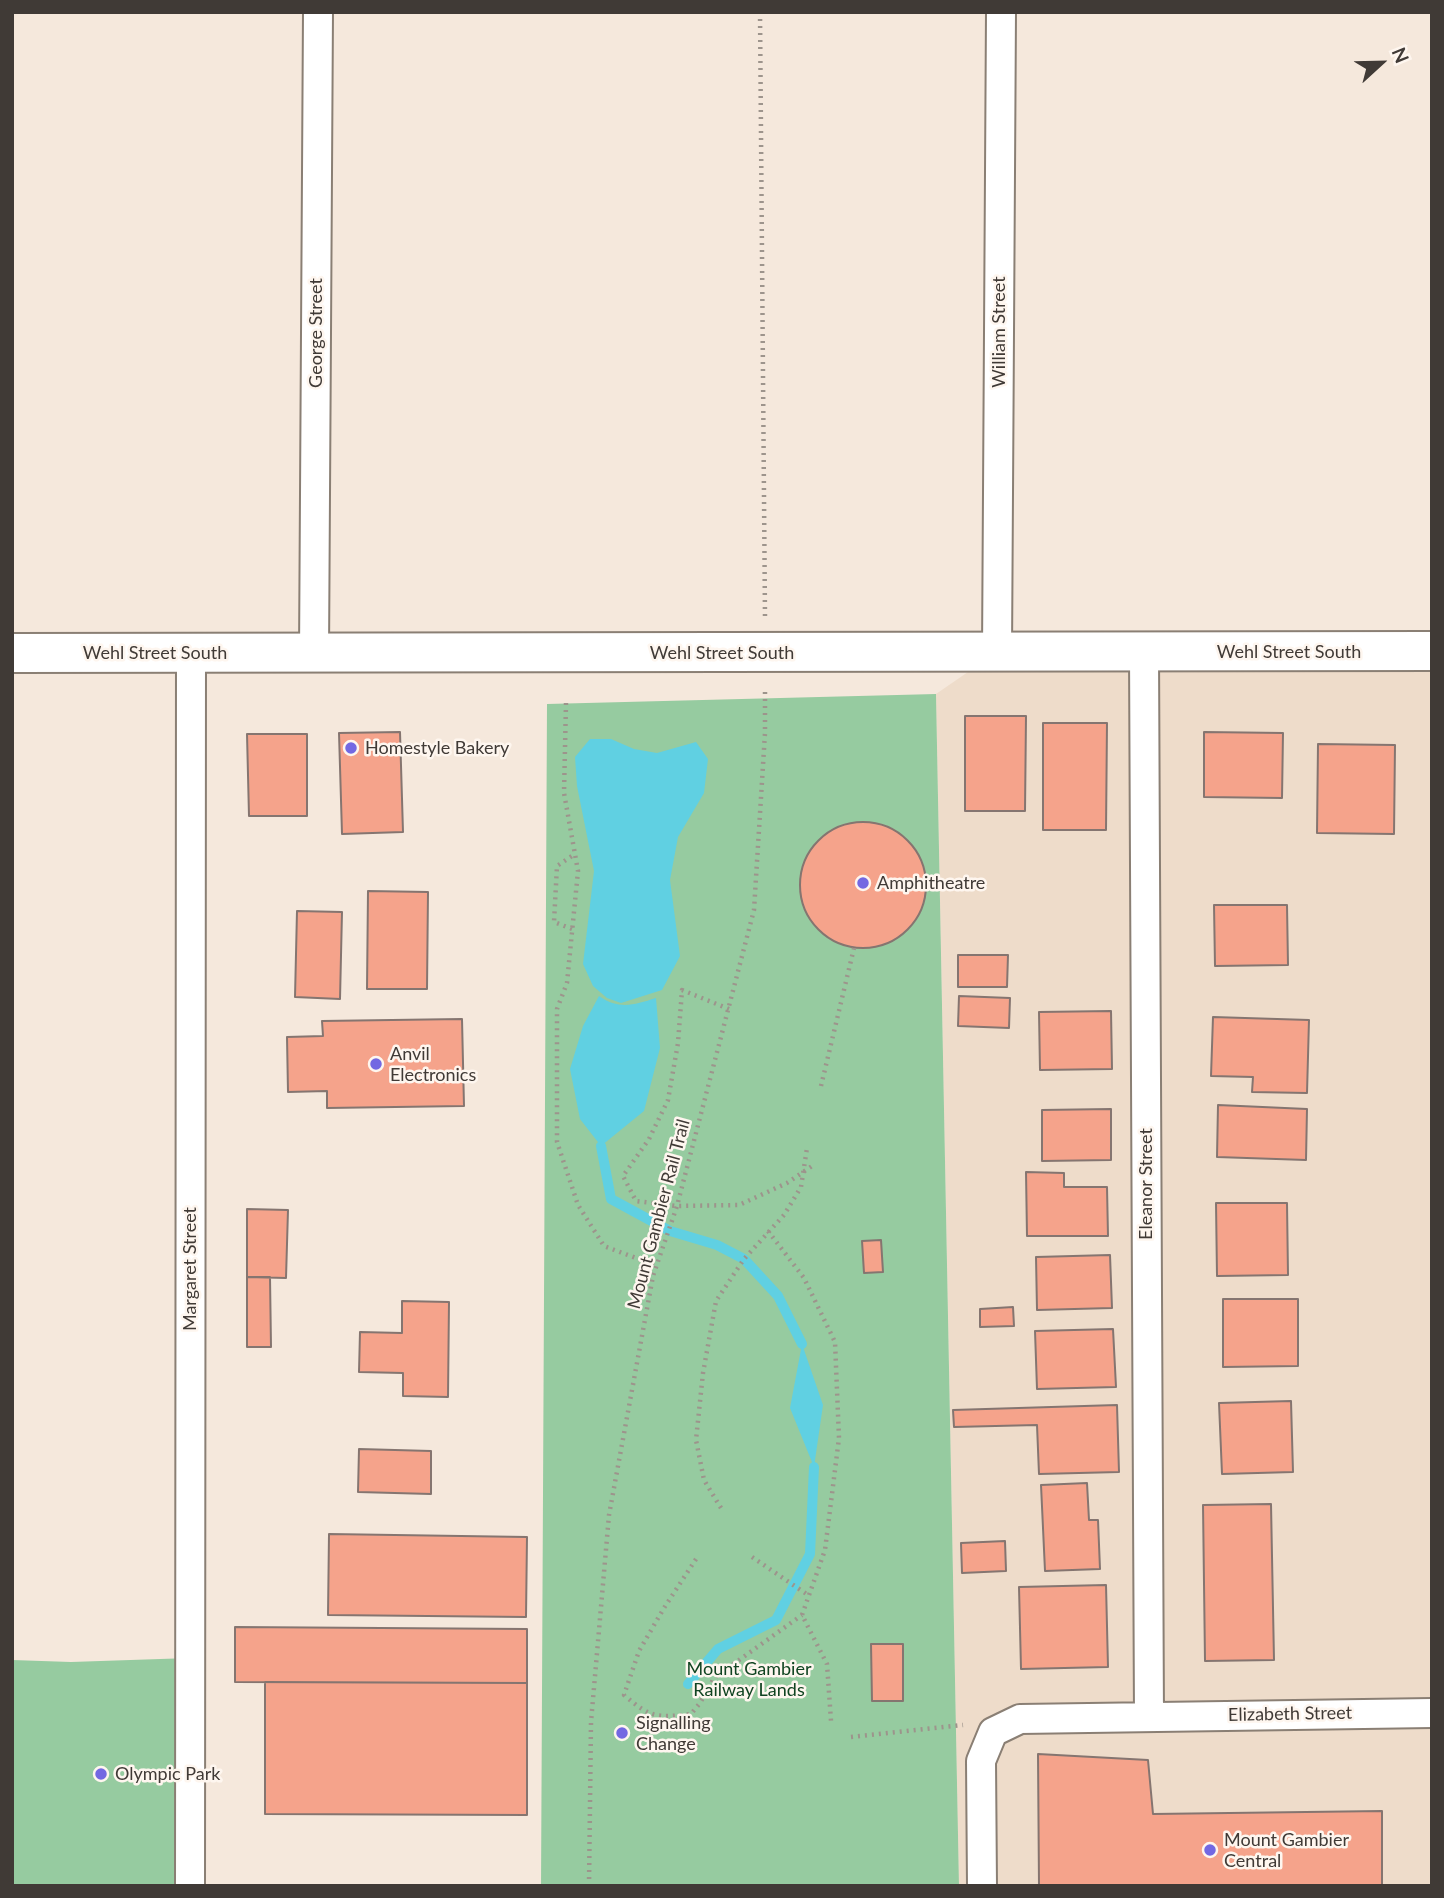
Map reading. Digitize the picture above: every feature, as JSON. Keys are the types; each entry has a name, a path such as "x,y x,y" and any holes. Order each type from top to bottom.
{"street":[{"name":"George Street","path":"314,653 318,12"},
{"name":"William Street","path":"998,652 1001,12"},
{"name":"Wehl Street South","path":"12,653 1432,651"},
{"name":"Eleanor Street","path":"1144,652 1149,1716"},
{"name":"Margaret Street","path":"190,1886 191,653"},
{"name":"Elizabeth Street","path":"1020,1719 1432,1713"},
{"path":"982,1886 981,1761 993,1732 1020,1719"}],"path":[{"name":"Mount Gambier Rail Trail","path":"589,1886 591,1722 609,1515 657,1266 677,1206 754,910 765,733 760,12"},
{"path":"566,703 564,793 578,871 566,984 557,1009 557,1142 578,1205 604,1246 657,1266"},
{"path":"572,929 554,922 556,866 575,854"},
{"path":"821,1086 854,948"},
{"path":"729,1009 682,990 678,1043 668,1100 649,1139 623,1176 636,1201 677,1206 739,1205 787,1184 815,1164"},
{"path":"721,1508 705,1480 696,1440 703,1373 716,1301 744,1259 784,1215 801,1187 807,1148"},
{"path":"695,1559 639,1651 624,1696 645,1713 666,1717 691,1714 714,1678 802,1615 825,1550 839,1438 835,1342 804,1278 768,1231"},
{"path":"752,1557 808,1595"},
{"path":"802,1615 827,1664 831,1721"},
{"path":"851,1737 1020,1719"}],"shaded area":[{"path":"1432,651 1432,1886 959,1886 936,694 997,652"}],"green space":[{"name":"Mount Gambier Railway Lands","path":"936,694 959,1886 541,1886 547,704"},
{"name":"Olympic Park","path":"190,1658 190,1886 12,1886 12,1660 71,1662"}],"water":[{"path":"590,739 611,739 634,749 657,753 696,742 708,759 704,793 678,837 670,880 680,956 662,990 621,1003 607,998 593,986 583,964 594,871 577,786 575,757"},
{"path":"599,996 620,1005 656,998 660,1048 644,1111 601,1146 580,1119 570,1069 583,1026"},
{"path":"802,1344 823,1405 814,1467 790,1408"}],"building":[{"path":"965,716 1026,716 1025,811 965,811"},
{"path":"1043,723 1107,723 1106,830 1043,830"},
{"path":"400,732 403,832 342,834 339,733"},
{"path":"1204,732 1283,733 1282,798 1204,797"},
{"path":"247,734 307,734 307,816 249,816"},
{"path":"1318,744 1395,745 1394,834 1317,833"},
{"name":"Amphitheatre","path":"863,822 887,827 908,840 921,861 926,885 921,909 908,930 887,943 863,948 839,943 818,930 805,909 800,885 805,861 818,840 839,827"},
{"path":"368,891 428,892 427,989 367,989"},
{"path":"1214,905 1287,905 1288,965 1215,966"},
{"path":"297,911 342,912 340,999 295,997"},
{"path":"958,955 1008,955 1007,987 958,987"},
{"path":"959,996 1010,998 1009,1028 958,1026"},
{"path":"1111,1011 1112,1069 1040,1070 1039,1012"},
{"path":"1213,1017 1309,1020 1307,1093 1252,1092 1253,1077 1211,1076"},
{"name":"Anvil Electronics","path":"462,1019 464,1106 327,1108 327,1091 288,1092 287,1037 323,1036 322,1021"},
{"path":"1218,1105 1307,1109 1306,1160 1217,1157"},
{"path":"1111,1109 1111,1160 1042,1161 1042,1110"},
{"path":"1026,1172 1064,1173 1064,1187 1107,1187 1108,1236 1027,1236"},
{"path":"1216,1203 1287,1203 1288,1275 1217,1276"},
{"path":"247,1209 288,1210 286,1278 247,1277"},
{"path":"881,1240 883,1272 864,1273 862,1241"},
{"path":"1110,1255 1112,1308 1037,1310 1036,1257"},
{"path":"247,1277 270,1277 271,1347 247,1347"},
{"path":"1223,1299 1298,1299 1298,1366 1223,1367"},
{"path":"402,1301 449,1302 448,1397 403,1396 403,1373 359,1372 360,1332 402,1333"},
{"path":"1013,1307 1014,1326 980,1327 980,1309"},
{"path":"1113,1329 1116,1387 1037,1389 1035,1331"},
{"path":"1291,1401 1293,1472 1222,1474 1219,1403"},
{"path":"1117,1405 1119,1472 1039,1474 1037,1425 954,1427 953,1410"},
{"path":"359,1449 431,1451 431,1494 358,1492"},
{"path":"1087,1483 1089,1520 1098,1520 1100,1569 1045,1571 1041,1485"},
{"path":"1271,1504 1274,1660 1205,1661 1203,1505"},
{"path":"329,1534 527,1537 526,1617 328,1615"},
{"path":"1005,1541 1006,1571 962,1573 961,1543"},
{"path":"1106,1585 1108,1667 1021,1669 1019,1587"},
{"path":"235,1627 527,1629 527,1683 235,1682"},
{"path":"871,1644 903,1644 903,1701 872,1701"},
{"path":"265,1682 527,1683 527,1815 265,1814"},
{"name":"Mount Gambier Central","path":"1038,1754 1148,1760 1153,1814 1382,1811 1382,1886 1039,1886"}],"waterway":[{"path":"601,1146 611,1199 670,1231 717,1245 744,1259 778,1296 802,1344"},
{"path":"688,1684 718,1649 776,1620 810,1554 814,1467"}],"place":[{"name":"Homestyle Bakery","path":"351,748"},
{"name":"Amphitheatre","path":"863,883"},
{"name":"Anvil Electronics","path":"376,1064"},
{"name":"Signalling Change","path":"622,1733"},
{"name":"Olympic Park","path":"101,1774"},
{"name":"Mount Gambier Central","path":"1210,1850"}]}
